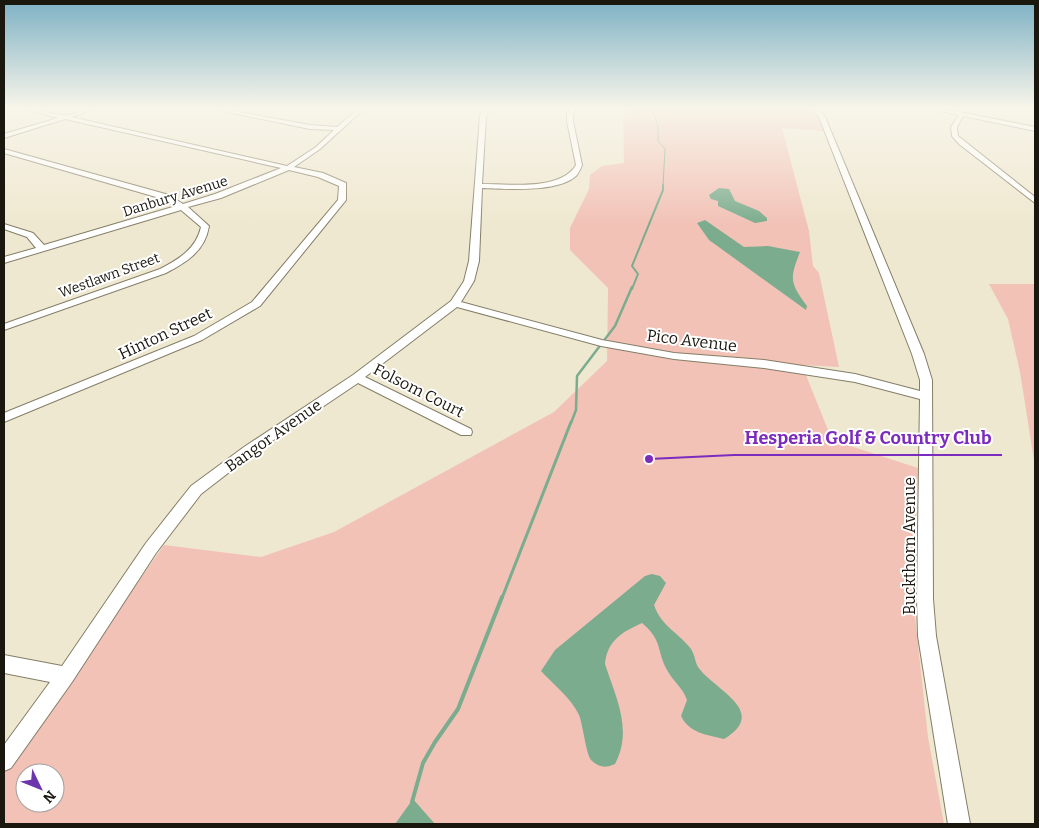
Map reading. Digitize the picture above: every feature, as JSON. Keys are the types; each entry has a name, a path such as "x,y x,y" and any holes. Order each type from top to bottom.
{"street":[{"path":"198,147 290,167"},
{"name":"Danbury Avenue","path":"4,260 249,185 290,167 320,147"},
{"name":"Bangor Avenue","path":"4,761 66,676 151,548 196,490 248,450 357,378 455,303 469,281 474,261 480,147"},
{"path":"478,186 553,182 567,178 574,174 579,165 575,147"},
{"name":"Buckthorn Avenue","path":"834,147 918,354 926,380 925,599 927,636 959,824"},
{"path":"966,147 1035,201"},
{"path":"4,151 166,196 183,206"},
{"name":"Hinton Street","path":"4,418 198,338 256,304 342,200 343,185 320,175 290,167"},
{"path":"1025,193 1035,192"},
{"name":"Westlawn Street","path":"4,327 138,280 163,270 184,258 201,243 204,238 205,226 183,206"},
{"path":"4,226 30,235 42,249"},
{"name":"Pico Avenue","path":"455,303 601,343 674,356 764,364 855,378 927,397"},
{"name":"Folsom Court","path":"357,378 466,432"},
{"path":"4,664 66,676"}],"shaded area":[{"path":"624,147 787,147 809,231 813,266 819,273 839,367 802,365 832,440 918,468 913,598 928,737 944,824 4,824 4,773 164,545 261,557 334,532 554,412 607,361 608,288 570,250 570,228 589,189 590,175 602,166 624,163"},
{"path":"719,188 729,189 735,201 759,211 767,218 767,221 755,223 718,206 718,201 711,199 709,195"},
{"path":"705,220 744,247 768,246 800,252 794,268 793,280 797,291 807,306 806,310 709,240 697,223"},
{"path":"989,284 1035,284 1035,467 1020,372 1008,319"},
{"path":"652,574 660,576 666,583 654,605 657,612 691,649 698,667 734,701 740,710 742,719 737,729 724,739 694,730 684,722 681,716 687,700 667,670 656,640 649,629 642,623 617,638 612,643 606,656 605,664 621,714 623,739 615,764 606,767 600,766 589,757 576,709 567,697 541,671 555,650 645,576"},
{"path":"413,799 435,824 395,824"}],"waterway":[{"path":"663,147 665,149 663,186"},
{"path":"632,289 638,274 632,266 663,186"},
{"path":"571,423 576,410 577,376 615,326 632,287"},
{"path":"502,598 571,422"},
{"path":"412,802 423,763 458,709 502,597"}],"place":[{"name":"Hesperia Golf & Country Club","path":"649,459"}]}
